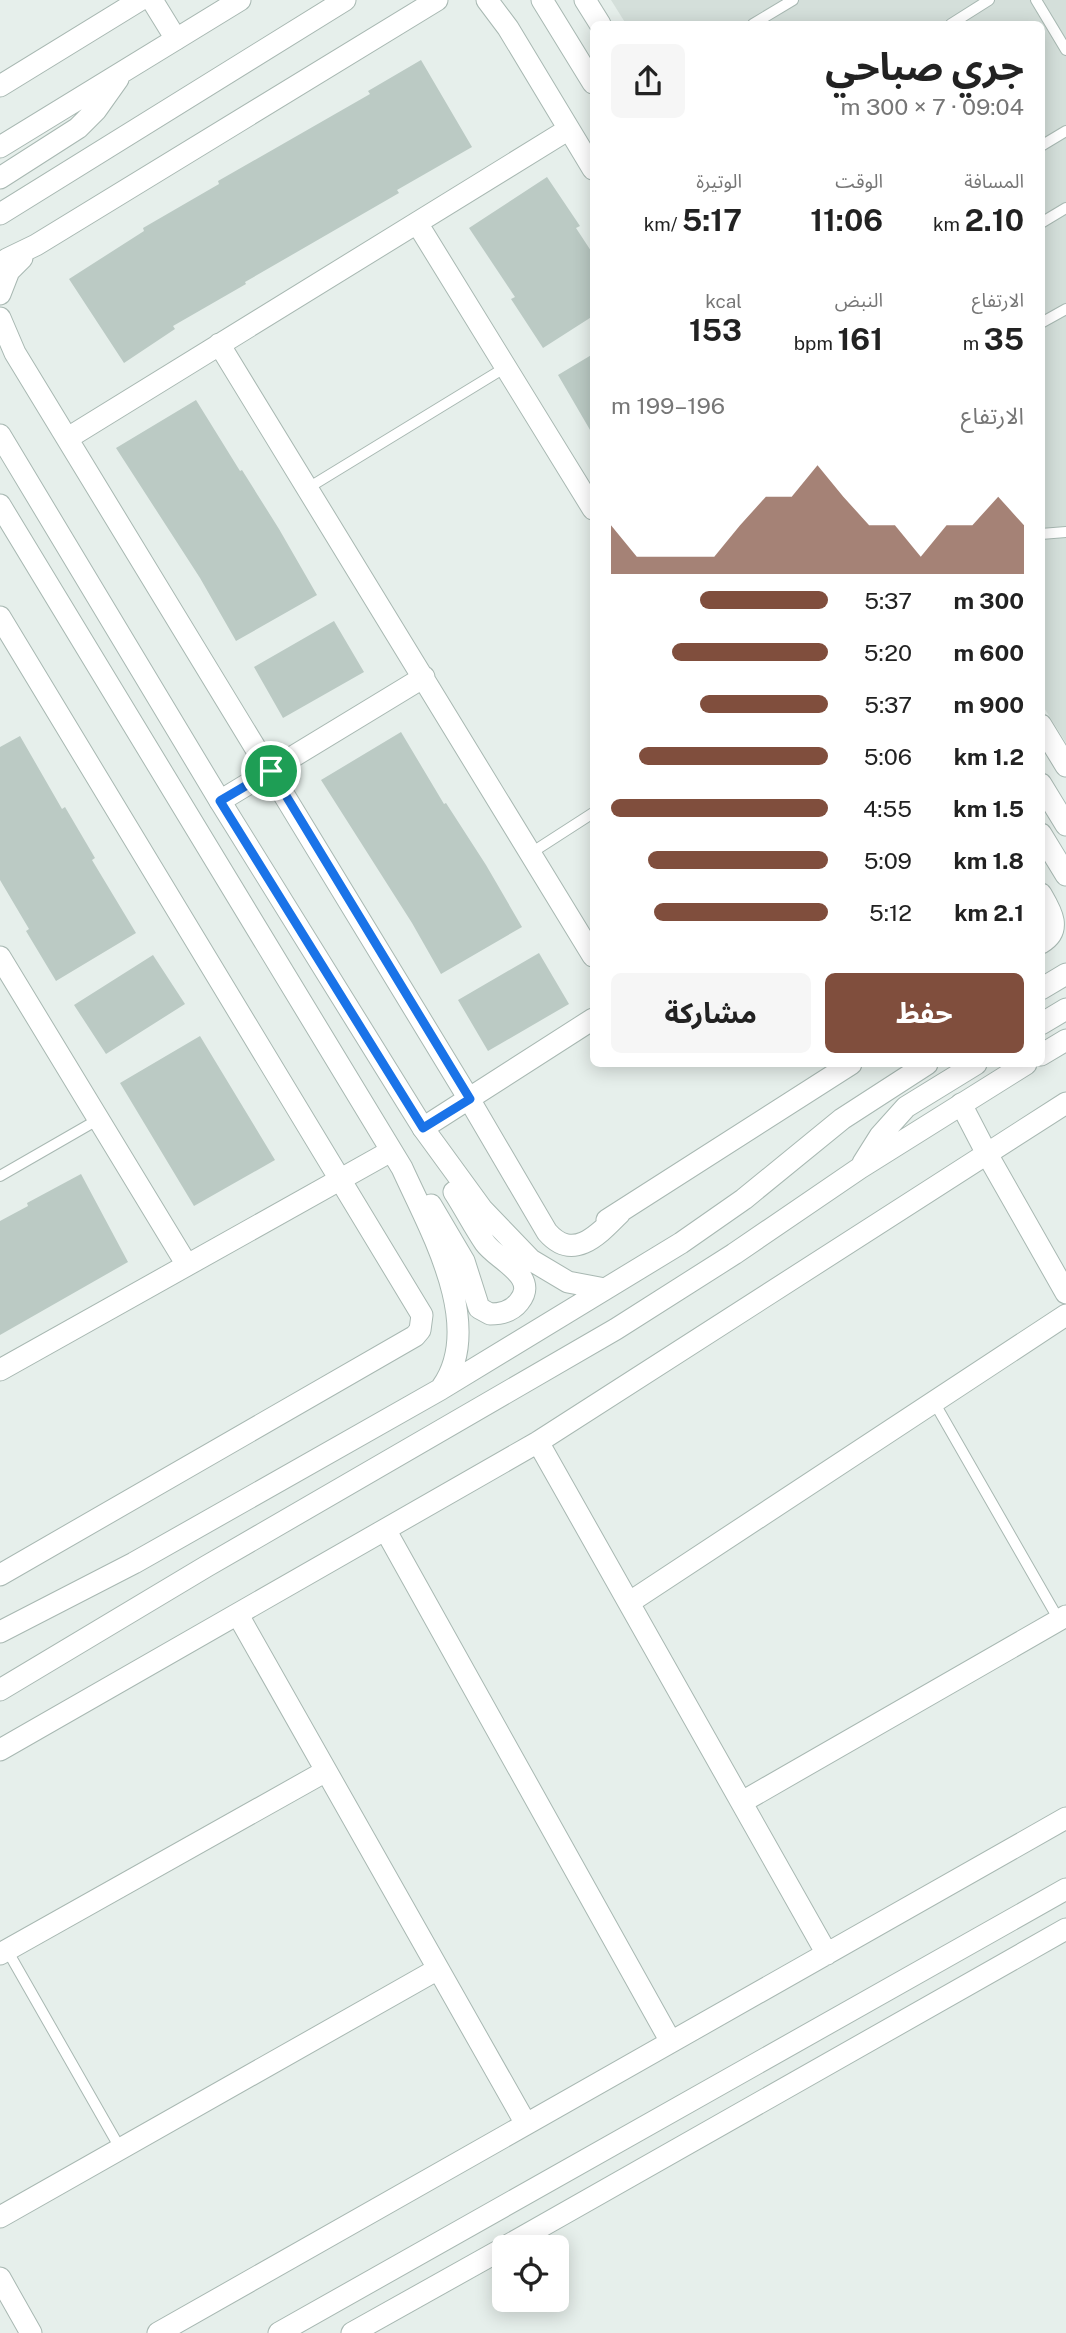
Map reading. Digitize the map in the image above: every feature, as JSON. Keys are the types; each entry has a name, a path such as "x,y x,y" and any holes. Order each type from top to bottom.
{"street":[{"path":"0,86 140,0"},
{"path":"152,0 176,39"},
{"path":"0,147 240,0"},
{"path":"0,214 345,0"},
{"path":"487,0 508,28 590,164"},
{"path":"496,0 508,28"},
{"path":"542,0 590,78"},
{"path":"585,0 598,21"},
{"path":"0,265 7,258 36,245 437,1"},
{"path":"0,178 78,128 96,110 124,71"},
{"path":"68,438 569,129"},
{"path":"0,225 20,202"},
{"path":"417,223 590,504"},
{"path":"0,294 9,271 36,245"},
{"path":"0,317 15,353 531,1203 551,1224 573,1232 589,1230 620,1213 846,1067"},
{"path":"0,337 15,353"},
{"path":"219,344 590,951"},
{"path":"0,436 220,801 423,1128 482,1209 531,1260 568,1282 606,1289"},
{"path":"0,505 396,1160 434,1239 454,1303 458,1349 452,1370 440,1389"},
{"path":"0,617 420,1308 422,1322 415,1336 0,1575"},
{"path":"220,801 424,677"},
{"path":"1045,732 1066,766"},
{"path":"1045,791 1066,825"},
{"path":"1045,841 1066,875"},
{"path":"1045,901 1055,923 1050,936 1045,940"},
{"path":"0,957 187,1265"},
{"path":"1045,1022 1066,1009"},
{"path":"423,1128 590,1021"},
{"path":"0,1632 134,1563 440,1389 606,1289 711,1223 842,1119 922,1067"},
{"path":"860,1168 886,1128 906,1107 971,1067"},
{"path":"0,1690 207,1566 616,1329 734,1254 860,1168 1021,1067"},
{"path":"0,1750 538,1442 1066,1102"},
{"path":"961,1104 986,1154 1066,1293"},
{"path":"396,1160 416,1180 459,1252 479,1308 484,1312 497,1314 517,1304 524,1293 521,1275 486,1245 433,1158 423,1128"},
{"path":"0,1370 341,1178 396,1160"},
{"path":"630,1602 1066,1315"},
{"path":"538,1442 827,1954"},
{"path":"386,1531 671,2042"},
{"path":"237,1615 526,2124"},
{"path":"742,1802 1063,1618"},
{"path":"4,1952 326,1771"},
{"path":"158,2333 1066,1818"},
{"path":"279,2333 1066,1889"},
{"path":"526,2235 1066,1929"},
{"path":"0,2217 438,1969"},
{"path":"352,2333 492,2254"},
{"path":"0,2278 32,2333"}],"lane":[{"path":"758,21 793,0"},
{"path":"956,21 989,0"},
{"path":"1036,0 1066,50"},
{"path":"1045,144 1066,131"},
{"path":"1045,221 1066,208"},
{"path":"1045,319 1066,309"},
{"path":"308,488 506,367"},
{"path":"1045,534 1066,532"},
{"path":"531,853 590,815"},
{"path":"0,1176 99,1119"},
{"path":"934,1402 1063,1618"},
{"path":"4,1952 120,2148"}],"shaded area":[{"path":"611,0 1066,0 1066,743 1045,709 1045,21 624,21"}],"building":[{"path":"421,60 472,147 173,326 175,329 124,363 69,279 144,231 143,228 219,184 218,181 370,94 368,91"},
{"path":"547,177 580,226 576,228 590,249 590,318 543,348 511,299 515,297 469,228"},
{"path":"590,356 590,430 558,375"},
{"path":"196,400 279,529 317,595 236,641 200,578 116,448"},
{"path":"334,621 364,672 283,718 254,667"},
{"path":"401,732 444,804 446,803 486,865 522,927 441,974 412,923 321,780"},
{"path":"20,736 62,809 65,807 95,858 92,860 136,933 56,981 0,880 0,747"},
{"path":"539,953 569,1004 488,1051 458,1000"},
{"path":"153,955 185,1004 106,1054 74,1005"},
{"path":"200,1036 275,1160 194,1206 120,1083"},
{"path":"81,1174 128,1262 0,1335 0,1221"}],"route":[{"path":"271,771 470,1099 423,1128 220,801 271,771"}]}
